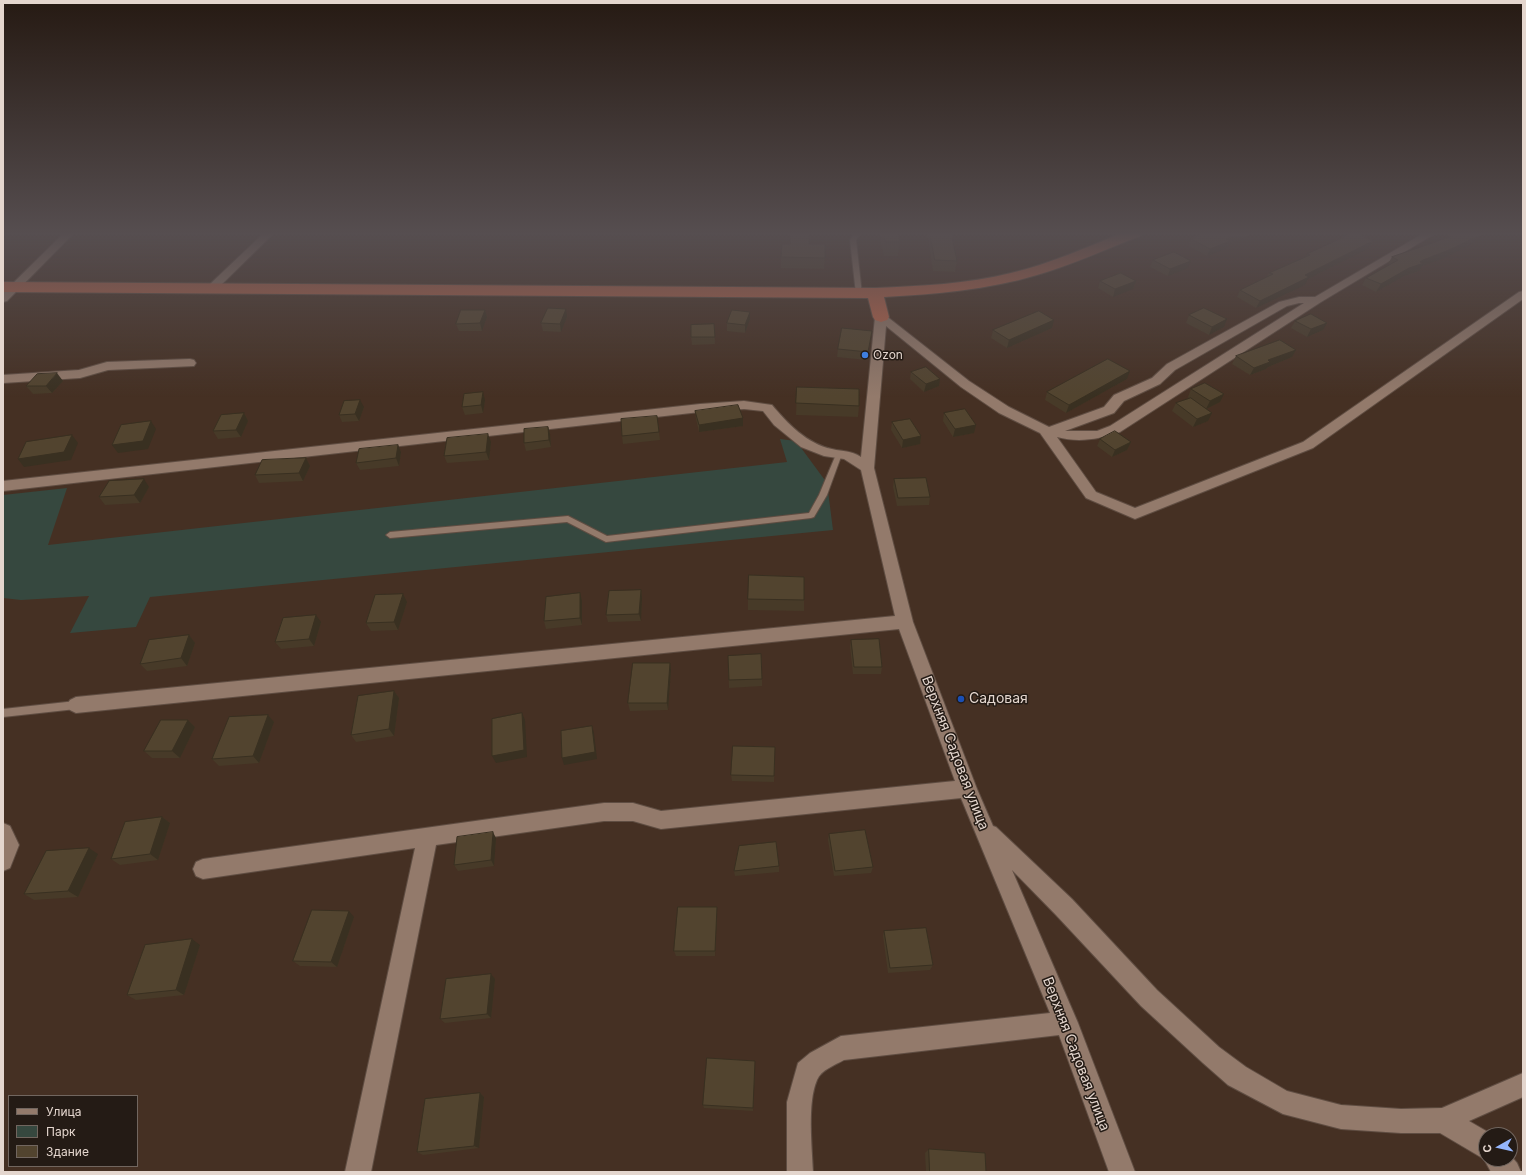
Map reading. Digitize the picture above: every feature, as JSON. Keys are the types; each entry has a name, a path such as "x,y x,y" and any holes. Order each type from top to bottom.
{"highway":[{"path":"178,288 859,294 943,288"},
{"path":"875,293 881,317"}],"street":[{"path":"3,298 8,288"},
{"path":"881,317 965,384 1004,410 1048,431 1065,435 1098,435 1114,429 1338,288"},
{"path":"1048,431 1091,495 1135,514 1308,445 1523,294"},
{"path":"1048,431 1109,410 1119,398 1156,381 1171,367 1283,304 1299,300 1317,300"},
{"name":"Верхняя Садовая улица","path":"881,317 867,468 905,622 967,789 1066,1023 1122,1172"},
{"path":"3,379 80,374 108,366 190,363"},
{"path":"3,486 720,406 744,405 767,408 779,422 806,444 829,452 848,455 867,468"},
{"path":"76,704 905,622"},
{"path":"203,869 604,812 633,812 661,820 967,789"},
{"path":"984,830 1064,907 1149,998 1211,1055 1237,1076 1283,1102 1341,1117 1401,1121 1442,1120 1523,1085"},
{"path":"3,833 9,845 3,861"},
{"path":"358,1172 428,836"},
{"path":"800,1172 799,1102 807,1072 818,1061 841,1048 1066,1023"},
{"path":"1442,1120 1478,1140"}],"lane":[{"path":"858,288 859,294"},
{"path":"390,535 568,519 606,539 811,515 823,495 839,454"},
{"path":"3,712 76,704"}],"green space":[{"path":"780,439 796,441 827,483 833,530 150,597 136,627 70,633 89,596 21,600 3,598 3,495 67,488 48,545 787,462"}],"building":[{"path":"1244,288 1287,288 1260,301 1240,290"},
{"path":"548,308 566,309 560,324 541,323"},
{"path":"1204,308 1227,319 1212,327 1189,315"},
{"path":"461,310 485,310 480,323 456,324"},
{"path":"732,310 750,312 745,325 727,323"},
{"path":"1039,311 1054,320 1009,340 993,330"},
{"path":"1311,314 1327,323 1311,329 1295,321"},
{"path":"714,324 715,337 691,337 691,325"},
{"path":"842,328 872,331 868,352 838,349"},
{"path":"1280,340 1296,350 1268,360 1270,362 1254,368 1236,356"},
{"path":"1108,359 1130,371 1069,405 1047,392"},
{"path":"926,367 940,379 926,384 911,372"},
{"path":"57,373 46,386 26,386 37,374"},
{"path":"1205,383 1224,394 1210,401 1191,389"},
{"path":"797,387 859,389 859,406 796,403"},
{"path":"483,392 481,405 462,407 464,394"},
{"path":"1191,398 1212,413 1197,419 1176,403"},
{"path":"360,400 355,414 339,415 344,401"},
{"path":"738,405 743,418 699,425 695,411"},
{"path":"965,409 976,425 955,429 944,413"},
{"path":"244,413 236,430 213,431 221,415"},
{"path":"657,416 659,432 622,436 621,419"},
{"path":"910,419 921,436 903,440 892,422"},
{"path":"151,421 143,441 112,445 121,425"},
{"path":"548,427 549,440 524,443 524,429"},
{"path":"1115,431 1131,442 1115,450 1100,439"},
{"path":"488,434 486,452 444,456 447,438"},
{"path":"72,435 64,452 18,459 26,442"},
{"path":"398,445 396,458 356,463 359,449"},
{"path":"306,458 299,473 255,475 262,460"},
{"path":"926,478 930,497 898,498 894,479"},
{"path":"144,479 134,495 99,497 109,481"},
{"path":"749,575 804,577 804,600 748,599"},
{"path":"641,590 639,614 606,615 609,591"},
{"path":"580,593 580,618 544,621 546,597"},
{"path":"403,594 394,622 366,623 375,595"},
{"path":"316,615 309,639 275,642 283,618"},
{"path":"189,635 181,658 140,664 149,640"},
{"path":"879,639 882,667 854,667 851,640"},
{"path":"761,654 762,679 729,680 728,656"},
{"path":"633,663 670,663 667,703 628,703"},
{"path":"394,691 389,729 351,735 358,696"},
{"path":"522,713 524,750 492,756 492,719"},
{"path":"268,715 253,756 212,759 229,717"},
{"path":"161,720 188,720 172,751 144,751"},
{"path":"592,726 595,752 562,758 561,731"},
{"path":"733,746 775,747 774,776 731,775"},
{"path":"162,817 150,854 111,859 125,822"},
{"path":"865,830 873,867 835,871 829,834"},
{"path":"493,832 491,860 454,865 457,837"},
{"path":"776,842 779,866 734,871 739,846"},
{"path":"89,848 68,891 24,894 46,851"},
{"path":"678,907 717,907 715,951 674,951"},
{"path":"312,910 349,911 331,962 293,961"},
{"path":"926,928 933,965 890,968 884,931"},
{"path":"192,939 176,990 127,995 145,945"},
{"path":"491,974 487,1014 440,1019 446,979"},
{"path":"707,1058 755,1061 753,1108 703,1105"},
{"path":"480,1093 474,1146 417,1152 425,1099"},
{"path":"929,1149 985,1153 986,1172 930,1172"}],"place":[{"name":"Ozon","path":"865,355"},
{"name":"Садовая","path":"961,699"}]}
